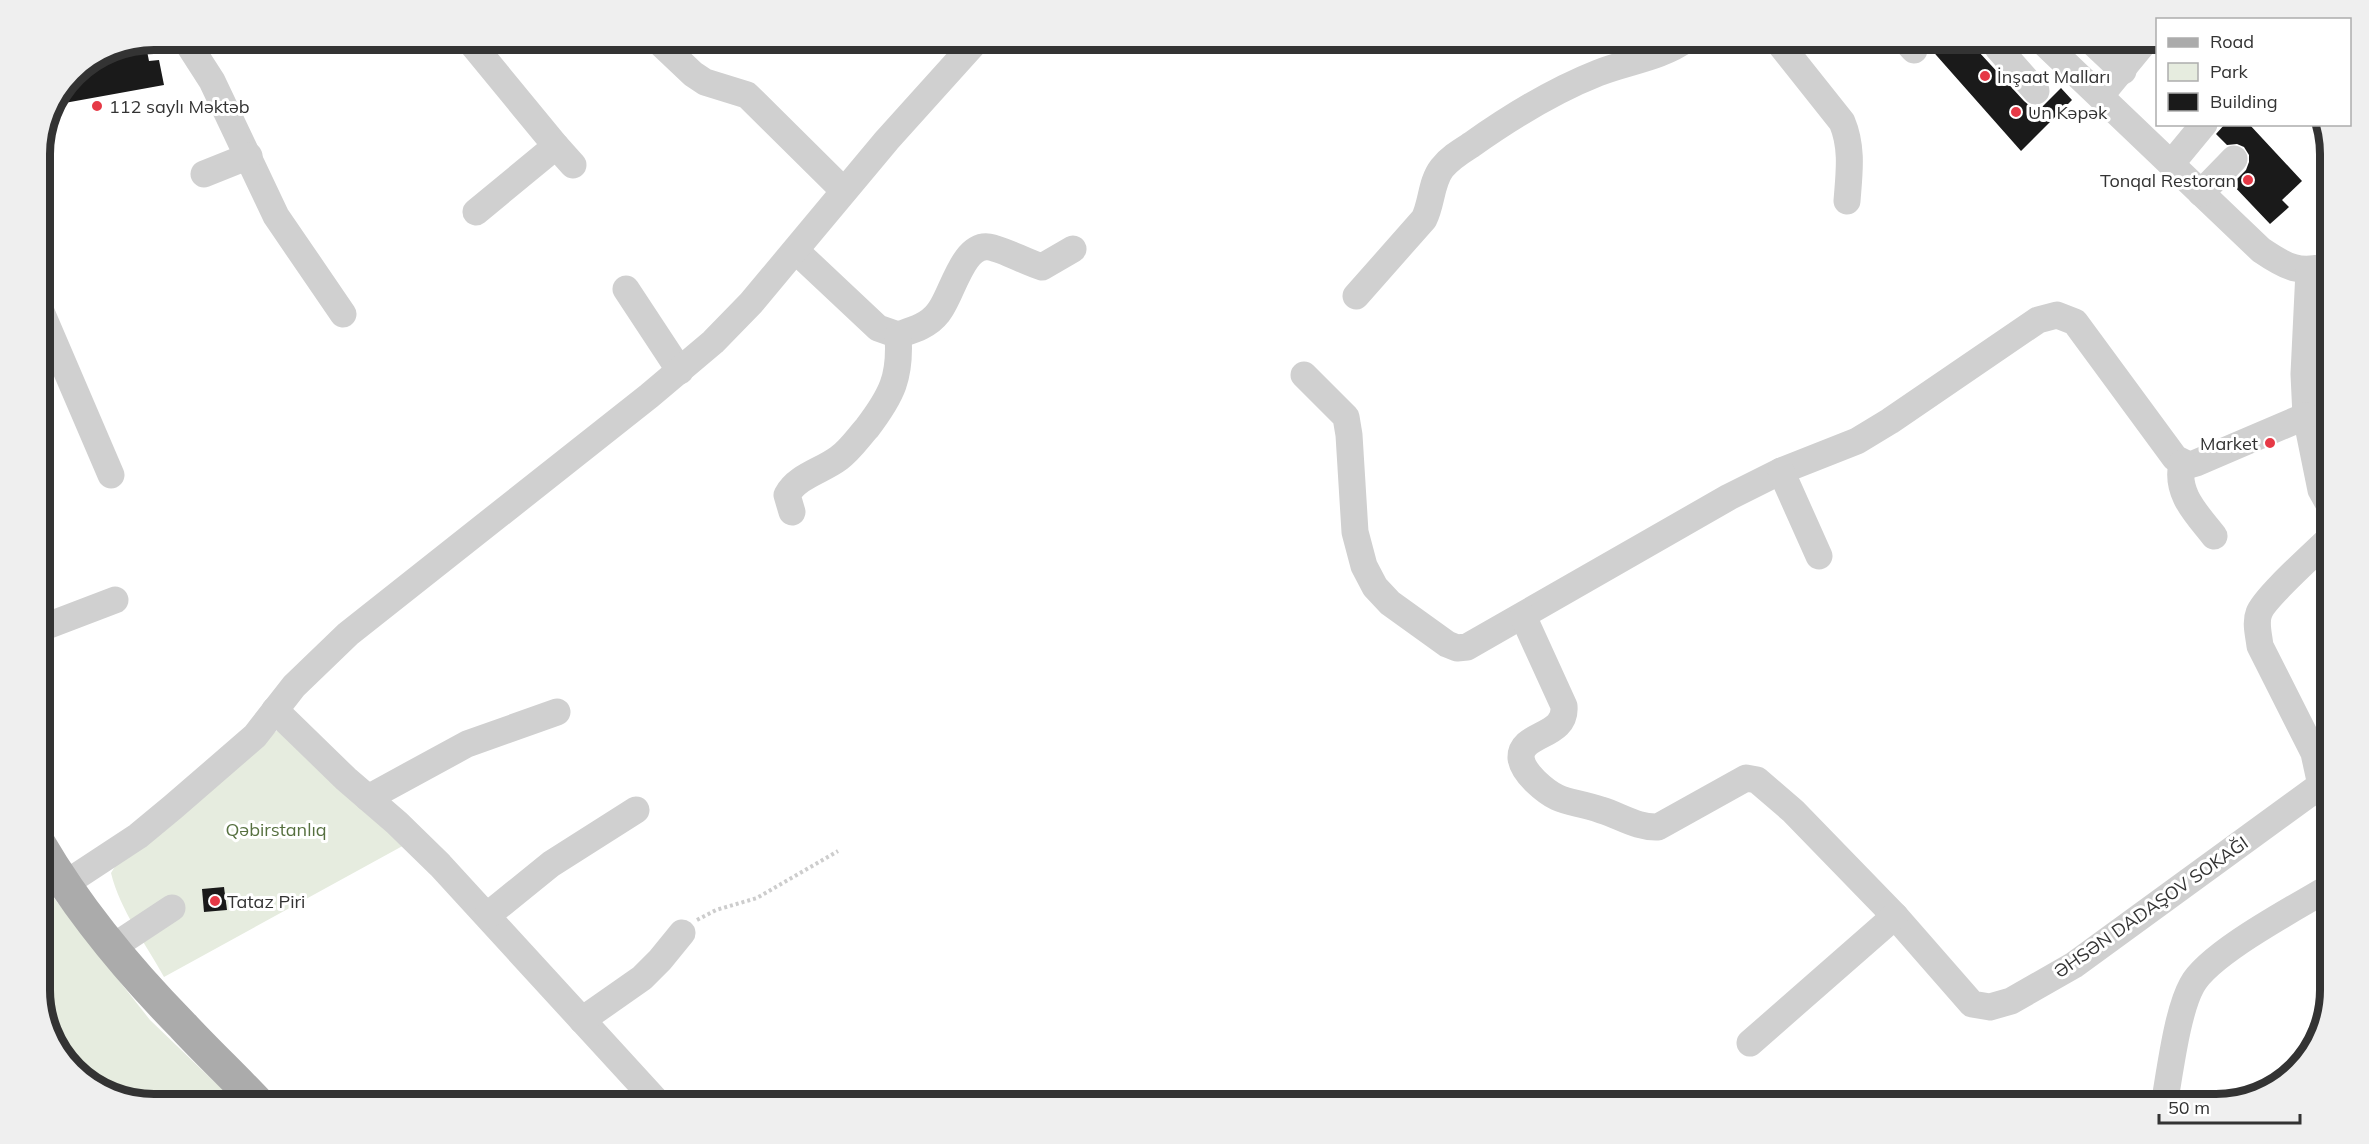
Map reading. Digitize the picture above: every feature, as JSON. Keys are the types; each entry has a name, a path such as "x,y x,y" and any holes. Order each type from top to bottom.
{"main road":[{"path":"50,860 113,947 183,1026 249,1094"}],"street":[{"path":"192,50 212,81 276,216 343,314"},
{"path":"476,212 565,156 477,50"},
{"path":"668,50 705,82 747,95 844,191"},
{"path":"65,884 138,836 173,807 238,752 312,667 348,634 680,371 735,321 943,75 967,50"},
{"path":"1356,296 1424,219 1435,182 1448,160 1498,125 1578,82 1599,72 1659,55 1668,50"},
{"path":"1785,50 1842,122 1848,137 1850,166 1847,201"},
{"path":"2000,50 2036,91"},
{"path":"2052,50 2261,250 2295,269 2319,268"},
{"path":"2101,50 2123,71"},
{"path":"2101,95 2139,50"},
{"path":"2171,164 2202,126"},
{"path":"204,174 249,156"},
{"path":"2201,193 2234,159"},
{"path":"796,251 879,328 898,335 928,323 940,312 966,259 977,249 988,247 1042,267 1073,249"},
{"path":"2319,274 2304,374 2306,416 2319,482"},
{"path":"626,289 680,371"},
{"path":"1304,375 1346,417 1355,532 1364,566 1375,587 1390,603 1447,644 1457,648 1467,647 1523,616 1728,497 1781,471 1857,441 1890,422 2038,320 2057,315 2075,322 2175,458 2182,463 2196,463 2306,416"},
{"path":"50,333 111,474"},
{"path":"792,512 787,495 792,485 839,458 854,443 886,402 900,358 898,335"},
{"path":"2182,463 2180,474 2184,495 2214,536"},
{"path":"1781,471 1819,556"},
{"path":"2319,548 2268,599 2259,613 2258,628 2260,646 2314,753 2320,775"},
{"path":"50,625 115,600"},
{"path":"1523,616 1564,706 1565,716 1559,725 1525,745 1521,756 1530,777 1550,795 1564,801 1599,809 1644,827 1658,826 1746,778 1757,780 1793,811 1895,916 1972,1004 1990,1007 2012,1001 2074,965 2320,799"},
{"path":"275,710 398,824 488,915 650,1094"},
{"path":"368,798 467,744 557,712"},
{"path":"488,915 551,864 636,810"},
{"path":"2166,1094 2183,1009 2193,982 2232,947 2320,893"},
{"path":"113,947 172,908"},
{"path":"1750,1043 1895,916"},
{"path":"582,1020 642,978 682,933"}],"path":[{"path":"682,933 695,921 716,910 757,898 838,851"}],"green space":[{"name":"Qəbirstanlıq","path":"279,729 408,843 164,977 127,913 111,873 119,860"},
{"path":"50,893 150,1020 227,1094 154,1094 120,1089 96,1077 75,1059 55,1024 50,997"}],"building":[{"path":"1932,50 1977,50 2037,112 2061,88 2072,100 2021,151"},
{"path":"147,51 149,61 159,60 164,85 63,103 80,80 96,67 114,57 134,52"},
{"path":"2223,126 2251,126 2302,181 2282,200 2289,207 2270,224 2232,184 2246,170 2249,155 2244,147 2237,144 2227,145 2216,134"},
{"path":"224,887 227,910 204,912 202,889"}],"place":[{"name":"İnşaat Malları","path":"1985,76"},
{"name":"112 saylı Məktəb","path":"97,106"},
{"name":"Un Kəpək","path":"2016,112"},
{"name":"Tonqal Restoran","path":"2248,180"},
{"name":"Market","path":"2270,443"},
{"name":"Tataz Piri","path":"215,901"}]}
